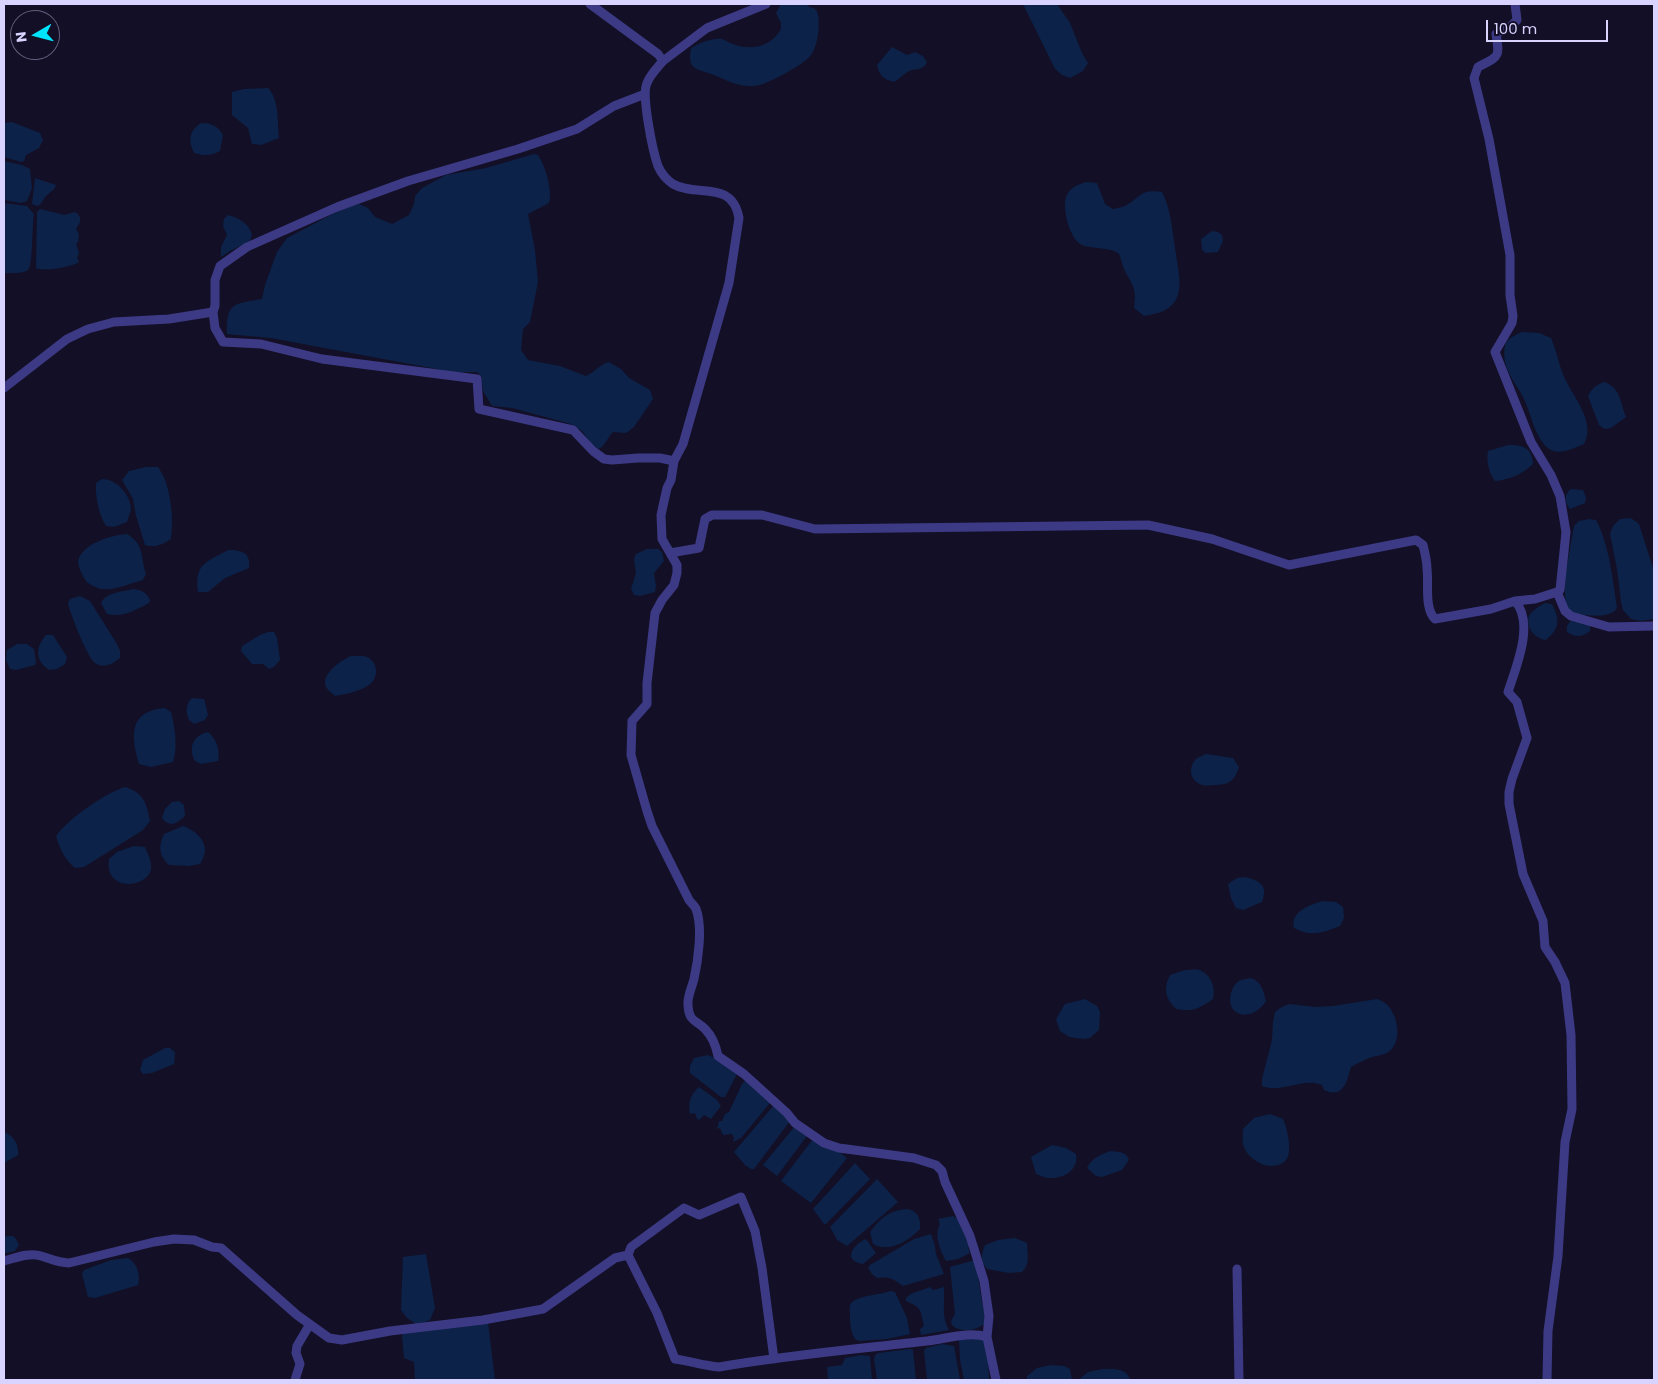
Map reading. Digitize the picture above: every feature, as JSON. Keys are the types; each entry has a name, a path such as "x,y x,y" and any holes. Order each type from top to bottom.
{"street":[{"path":"590,4 658,54 663,61"},
{"path":"766,4 707,28 663,61 646,83 645,94 651,137 658,168 673,184 684,188 714,191 732,199 739,218 729,283 683,444 674,461 671,480 662,505 662,539 677,565 677,573 674,585 662,600 655,613 647,683 647,704 632,721 631,755 652,826 689,900 696,908 699,946 688,1005 692,1020 704,1027 714,1041 718,1056 744,1074 787,1113 795,1123 824,1143 838,1148 914,1158 936,1165 942,1171 945,1182 970,1236 984,1281 989,1316 987,1337 996,1380"},
{"path":"670,553 699,548 705,519 712,515 762,515 814,529 1148,525 1212,539 1289,565 1416,540 1423,545 1427,569 1429,606 1431,614 1435,619 1491,609 1515,601 1536,599 1557,592 1560,590 1566,532 1560,496 1551,475 1531,442 1495,352 1509,329 1514,316 1510,295 1510,255 1489,139 1474,78 1478,67 1496,58 1498,54 1496,34 1510,27 1517,20 1515,4"},
{"path":"645,94 614,106 577,129 518,149 408,181 336,207 247,248 220,266 215,280 215,306 213,312 215,328 224,342 261,344 322,359 477,379 480,409 573,430 593,451 604,459 660,458 674,461"},
{"path":"4,388 67,339 88,329 114,322 170,319 213,312"},
{"path":"1557,592 1565,612 1572,616 1609,627 1654,626"},
{"path":"1515,601 1521,609 1524,622 1522,649 1508,692 1517,702 1528,738 1510,786 1509,804 1523,874 1543,921 1545,948 1555,962 1565,983 1571,1035 1572,1109 1565,1142 1558,1256 1548,1331 1547,1380"},
{"path":"774,1359 757,1240 741,1197 699,1215 684,1208 631,1247 628,1255 658,1313 675,1359 705,1366 719,1367 974,1334 987,1337"},
{"path":"4,1261 40,1255 59,1263 69,1263 96,1258 154,1242 174,1239 194,1240 212,1247 221,1248 284,1304 310,1324 330,1338 342,1340 390,1331 482,1320 543,1310 615,1258 628,1255"},
{"path":"1237,1269 1239,1380"},
{"path":"295,1380 300,1364 296,1354 297,1346 310,1324"}],"water":[{"path":"781,4 807,4 817,11 819,27 817,40 811,55 801,64 767,82 754,86 738,85 692,65 690,61 691,48 706,41 722,39 732,44 753,47 766,44 772,40 781,29 781,23 776,13"},
{"path":"1023,4 1057,4 1070,23 1088,63 1083,71 1070,78 1062,75 1055,69"},
{"path":"892,47 907,55 915,52 923,56 927,62 922,68 909,71 894,82 887,80 882,76 877,65"},
{"path":"268,88 276,105 279,138 261,145 252,144 248,128 232,115 232,92 244,89"},
{"path":"12,122 40,133 43,140 39,148 26,155 24,161 21,162 4,157 4,126 5,123"},
{"path":"201,123 217,127 221,132 223,135 220,151 207,155 194,153 190,140 194,129"},
{"path":"534,154 538,155 541,159 546,171 550,198 549,203 528,214 535,250 538,282 530,322 523,329 521,350 528,360 560,366 586,376 609,362 621,369 629,378 650,390 653,399 634,427 626,433 613,432 599,449 592,445 582,431 571,424 512,408 492,406 483,391 481,376 477,372 453,372 271,338 227,334 228,316 234,306 262,299 277,252 287,238 342,209 359,204 368,208 375,217 392,224 409,215 415,196 422,188 446,175 486,168"},
{"path":"4,161 30,169 32,188 27,201 21,203 4,200"},
{"path":"35,178 56,185 40,205 37,206 32,204"},
{"path":"1087,182 1097,183 1105,204 1113,209 1131,203 1141,194 1155,191 1162,192 1171,219 1180,283 1179,292 1169,308 1159,313 1144,316 1134,308 1134,290 1119,254 1112,250 1082,245 1074,237 1066,216 1066,197 1074,187"},
{"path":"4,203 27,206 34,214 30,267 23,272 4,273"},
{"path":"40,209 65,215 74,212 80,217 80,222 76,229 79,234 76,244 79,262 71,266 58,268 36,268 37,212"},
{"path":"228,215 249,227 252,235 250,241 221,257 221,247 227,235 223,226 224,219"},
{"path":"1212,231 1222,235 1223,241 1218,252 1206,253 1202,250 1201,239"},
{"path":"1522,332 1539,333 1551,338 1565,379 1586,419 1587,436 1584,444 1559,452 1551,450 1541,441 1524,399 1506,367 1504,349 1507,341"},
{"path":"1605,382 1617,392 1626,417 1611,428 1604,429 1599,425 1588,396 1595,387"},
{"path":"1508,445 1526,448 1531,454 1533,464 1516,476 1495,481 1488,467 1488,451"},
{"path":"146,467 158,467 169,492 172,522 171,539 155,546 145,545 133,499 122,480 129,471"},
{"path":"102,479 118,485 129,499 131,510 127,522 114,527 106,526 99,511 96,494 96,483"},
{"path":"1571,489 1583,490 1586,497 1585,503 1570,509 1566,499 1567,493"},
{"path":"1631,518 1639,524 1654,571 1654,619 1641,621 1631,619 1623,610 1621,602 1610,534 1613,526 1620,519"},
{"path":"1596,520 1600,529 1612,574 1617,607 1612,613 1604,615 1593,616 1572,613 1567,606 1565,597 1566,571 1574,526 1579,521"},
{"path":"127,534 137,542 141,551 146,574 143,580 117,588 106,589 98,588 86,581 78,561 85,549 99,541"},
{"path":"647,549 658,549 662,552 664,561 654,573 655,592 640,596 634,595 631,589 636,573 634,559 636,554"},
{"path":"228,550 241,551 247,555 249,568 225,578 208,592 198,592 197,582 200,569 208,561"},
{"path":"133,589 145,593 150,600 149,603 134,611 123,614 107,614 101,603 103,599 115,593"},
{"path":"80,596 90,601 117,644 120,658 111,664 101,666 95,663 84,645 68,604 70,599"},
{"path":"1545,603 1552,604 1557,619 1554,632 1546,640 1539,638 1532,632 1528,620 1532,612"},
{"path":"1571,620 1590,625 1590,631 1579,636 1570,634 1567,632 1567,626"},
{"path":"268,632 274,632 277,638 280,660 274,667 269,669 263,664 252,664 241,651 242,646"},
{"path":"46,635 53,635 67,657 65,664 57,669 49,670 39,658 38,649"},
{"path":"17,644 27,644 34,649 35,665 16,670 10,669 6,660 7,650"},
{"path":"351,656 364,656 373,661 376,668 375,678 370,684 360,690 335,696 326,687 325,683 328,674 335,666"},
{"path":"192,698 204,699 208,715 205,720 194,724 189,720 187,714 187,705"},
{"path":"165,708 171,712 175,731 176,743 173,762 151,767 139,764 134,744 135,727 138,720 144,714 153,710"},
{"path":"208,732 214,738 217,745 218,761 201,764 195,761 192,747 195,739"},
{"path":"1206,754 1233,758 1239,767 1230,782 1209,786 1201,785 1195,781 1191,772 1192,765 1197,758"},
{"path":"125,787 136,792 143,799 150,821 143,830 84,867 75,868 63,854 56,836 69,822 88,807 107,795"},
{"path":"179,801 184,805 185,816 176,823 170,824 162,818 165,809 172,802"},
{"path":"183,826 195,833 204,843 205,852 200,864 189,866 169,865 161,854 160,847 164,834"},
{"path":"134,846 145,847 151,869 148,875 135,883 119,882 113,878 109,870 109,859 117,852"},
{"path":"1245,877 1255,880 1262,885 1264,896 1262,902 1243,910 1236,908 1231,898 1228,884 1237,878"},
{"path":"1323,901 1336,902 1343,907 1344,918 1340,926 1317,933 1300,931 1294,928 1295,917 1298,913 1307,907"},
{"path":"1185,970 1203,972 1212,982 1213,986 1213,999 1192,1010 1176,1009 1169,1001 1166,993 1166,985 1170,975"},
{"path":"1251,978 1260,984 1266,1001 1253,1013 1244,1015 1233,1009 1230,996 1233,987 1239,981"},
{"path":"1085,999 1097,1006 1100,1012 1099,1030 1090,1038 1069,1037 1060,1031 1056,1019 1065,1004"},
{"path":"1377,999 1386,1004 1394,1014 1397,1027 1396,1042 1387,1053 1369,1058 1351,1067 1346,1083 1340,1091 1330,1092 1324,1090 1322,1085 1315,1083 1277,1088 1262,1086 1272,1040 1275,1012 1280,1008 1289,1004 1316,1007"},
{"path":"165,1048 170,1048 175,1052 174,1064 152,1073 143,1074 140,1070 143,1060"},
{"path":"708,1055 738,1072 725,1097 721,1097 690,1073 690,1066 694,1058"},
{"path":"745,1081 770,1103 741,1138 733,1142 732,1134 723,1135 720,1128 717,1129 719,1121 722,1121 725,1114 729,1112"},
{"path":"699,1087 717,1100 721,1106 711,1119 704,1115 699,1120 695,1113 690,1114 690,1099"},
{"path":"774,1105 790,1121 754,1169 751,1169 734,1152"},
{"path":"1270,1114 1283,1119 1288,1133 1289,1146 1286,1160 1274,1166 1261,1164 1255,1160 1245,1150 1243,1142 1243,1129 1254,1118"},
{"path":"795,1126 807,1136 777,1176 763,1165"},
{"path":"4,1132 15,1141 18,1147 18,1155 4,1163"},
{"path":"813,1139 838,1151 847,1158 811,1203 781,1181"},
{"path":"1052,1145 1066,1148 1076,1154 1076,1160 1069,1173 1059,1177 1046,1178 1036,1174 1031,1157"},
{"path":"1110,1151 1124,1153 1129,1160 1122,1170 1102,1177 1096,1176 1087,1168 1094,1159"},
{"path":"855,1163 870,1179 824,1224 813,1209"},
{"path":"877,1179 898,1202 847,1246 837,1240 830,1227"},
{"path":"906,1209 916,1213 920,1222 920,1229 910,1238 892,1246 886,1247 873,1244 870,1232 878,1223 890,1213"},
{"path":"953,1216 958,1219 970,1246 968,1248 970,1253 958,1259 946,1261 939,1242 938,1228 940,1224 938,1219"},
{"path":"931,1234 944,1274 903,1286 885,1277 877,1278 868,1268 914,1239"},
{"path":"13,1236 19,1245 15,1251 6,1253 4,1251 4,1238"},
{"path":"1015,1238 1027,1243 1028,1262 1025,1269 1022,1272 1009,1273 987,1269 982,1258 985,1245 998,1240"},
{"path":"866,1239 876,1253 863,1264 853,1260 851,1256 854,1248"},
{"path":"426,1254 435,1308 430,1320 417,1325 406,1317 401,1310 403,1257"},
{"path":"128,1258 134,1263 137,1270 138,1285 95,1298 88,1297 82,1274 84,1270 111,1260"},
{"path":"975,1260 987,1321 980,1327 965,1330 956,1328 952,1325 951,1321 955,1314 950,1267"},
{"path":"930,1287 933,1290 944,1287 944,1315 949,1330 921,1335 920,1329 924,1326 921,1312 915,1305 906,1301 906,1298 914,1292"},
{"path":"890,1291 895,1292 907,1318 910,1334 887,1339 859,1341 855,1339 851,1325 850,1305 862,1297"},
{"path":"488,1322 495,1380 415,1380 414,1362 404,1358 403,1332"},
{"path":"983,1338 988,1353 989,1380 964,1380 960,1360 959,1339"},
{"path":"942,1344 954,1346 960,1380 927,1380 924,1351 926,1348"},
{"path":"913,1350 916,1380 877,1380 875,1355"},
{"path":"861,1355 870,1356 872,1380 828,1380 827,1367 842,1365 845,1358"},
{"path":"1051,1365 1064,1366 1070,1369 1072,1380 1027,1380 1027,1376 1037,1368"},
{"path":"1102,1369 1122,1371 1126,1373 1130,1380 1078,1380 1088,1372"}]}
